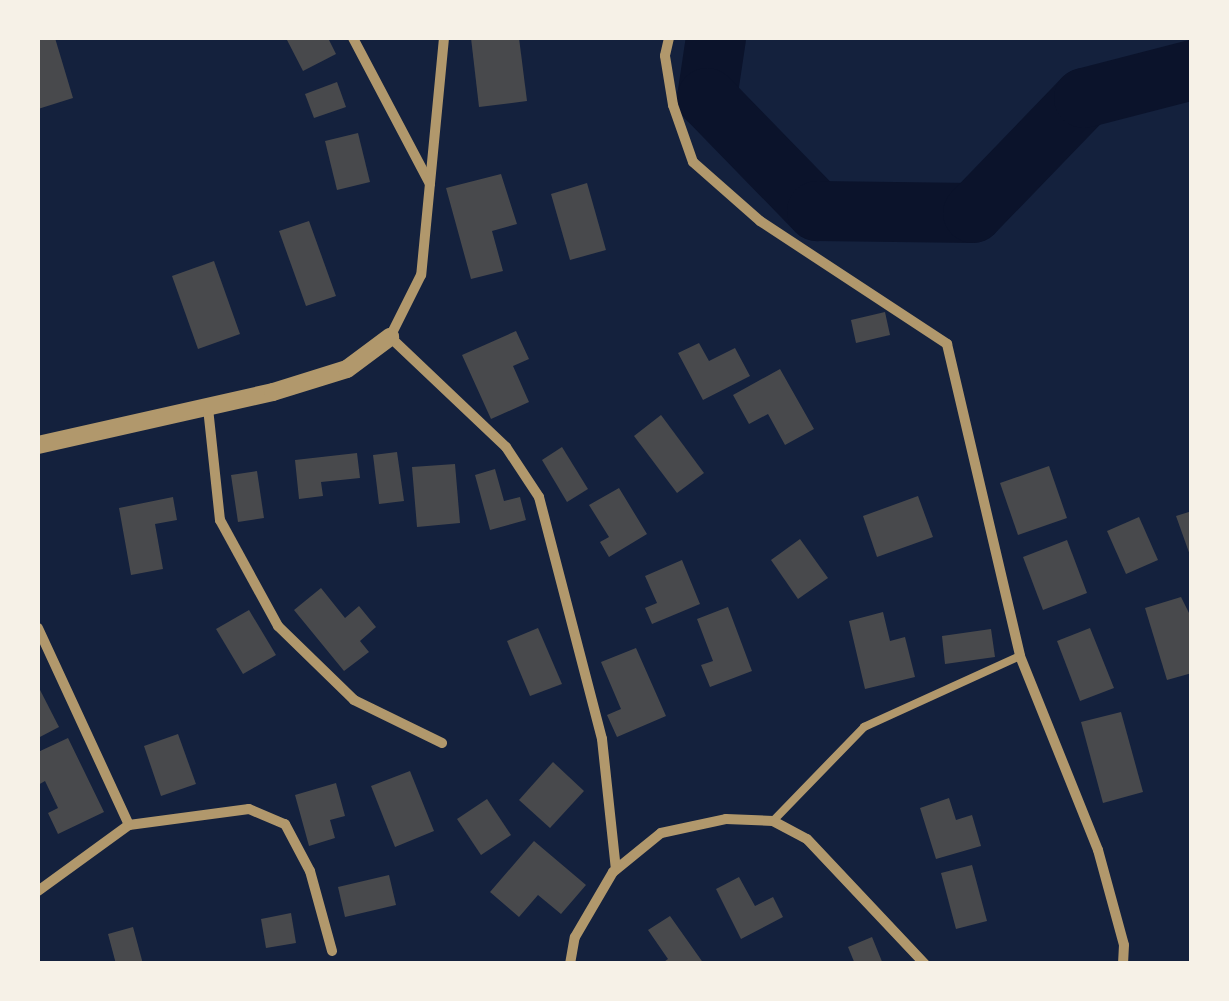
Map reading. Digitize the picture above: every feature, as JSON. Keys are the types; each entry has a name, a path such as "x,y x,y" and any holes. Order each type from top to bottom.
{"street":[{"path":"353,38 431,185"},
{"path":"38,445 208,408 348,369 390,337 422,275 444,38"},
{"path":"670,38 666,56 674,105 693,162 760,221 947,344 1020,656 1098,850 1124,945 1123,964"},
{"path":"390,337 506,447 539,497 602,739 616,869"},
{"path":"208,408 220,520 278,626 354,700 442,744"},
{"path":"38,628 129,825"},
{"path":"38,891 129,825 250,809 285,824 310,870 332,951"},
{"path":"570,964 575,937 616,869 661,833 726,818 773,820 807,839 925,964"}],"lane":[{"path":"773,820 864,727 1020,656"}],"building":[{"path":"38,38 55,38 73,98 38,109"},
{"path":"286,38 328,38 336,54 303,71"},
{"path":"471,38 519,38 527,101 479,107"},
{"path":"337,82 346,107 314,118 305,94"},
{"path":"358,133 370,182 337,190 325,141"},
{"path":"501,174 517,224 492,231 503,271 471,279 446,188"},
{"path":"587,183 606,250 570,260 551,194"},
{"path":"309,221 336,296 306,306 279,231"},
{"path":"214,261 240,334 198,349 172,276"},
{"path":"885,312 890,335 856,343 851,320"},
{"path":"516,331 529,359 513,366 529,402 491,419 462,355"},
{"path":"699,343 709,361 735,348 750,376 703,400 678,353"},
{"path":"780,369 814,429 785,445 768,414 749,424 733,395"},
{"path":"661,415 704,473 677,493 634,436"},
{"path":"562,447 588,489 567,502 542,460"},
{"path":"397,452 404,501 379,504 373,455"},
{"path":"357,453 360,478 321,482 323,496 299,499 295,460"},
{"path":"455,464 460,523 417,527 412,467"},
{"path":"1049,466 1067,518 1018,535 1000,483"},
{"path":"495,469 504,501 520,497 526,520 490,530 475,475"},
{"path":"257,471 264,518 238,522 231,475"},
{"path":"619,488 647,534 609,557 600,542 609,537 589,505"},
{"path":"918,496 933,537 877,557 863,516"},
{"path":"173,497 177,520 155,524 163,569 131,575 119,508"},
{"path":"1192,511 1192,558 1191,558 1176,516"},
{"path":"1139,517 1158,560 1126,574 1107,531"},
{"path":"800,539 828,578 798,599 771,560"},
{"path":"1067,540 1087,593 1043,610 1023,557"},
{"path":"682,560 700,604 652,624 645,608 657,603 645,576"},
{"path":"321,588 345,618 359,606 376,627 360,641 369,652 344,671 294,610"},
{"path":"1181,597 1192,619 1192,673 1167,680 1145,608"},
{"path":"728,607 752,671 710,687 701,665 713,661 697,619"},
{"path":"249,610 276,655 243,674 216,629"},
{"path":"883,612 890,641 905,637 915,677 865,689 849,621"},
{"path":"538,628 562,684 530,696 507,641"},
{"path":"1090,628 1114,688 1080,701 1057,641"},
{"path":"991,629 995,657 945,664 942,636"},
{"path":"636,648 666,716 617,737 607,715 621,709 601,662"},
{"path":"38,686 59,727 38,738"},
{"path":"1121,712 1143,792 1103,803 1081,722"},
{"path":"178,734 196,784 161,796 144,746"},
{"path":"68,738 104,812 58,834 48,813 58,808 45,781 38,785 38,752"},
{"path":"553,762 584,791 550,828 519,800"},
{"path":"410,771 434,831 395,847 371,786"},
{"path":"336,783 345,816 330,820 335,838 309,846 295,795"},
{"path":"949,798 956,820 972,815 981,846 936,859 920,808"},
{"path":"487,799 511,835 481,855 457,819"},
{"path":"534,841 586,885 561,914 538,895 519,917 490,892"},
{"path":"972,865 987,921 956,929 941,873"},
{"path":"389,875 396,905 345,917 338,887"},
{"path":"739,877 755,906 773,897 783,917 741,939 716,889"},
{"path":"291,913 296,943 266,948 261,919"},
{"path":"670,916 704,964 661,964 668,959 648,930"},
{"path":"133,927 143,964 116,964 108,934"},
{"path":"872,937 883,964 855,964 848,947"}],"waterway":[{"path":"716,38 707,98 817,211 973,213 1084,98 1192,70"}]}
